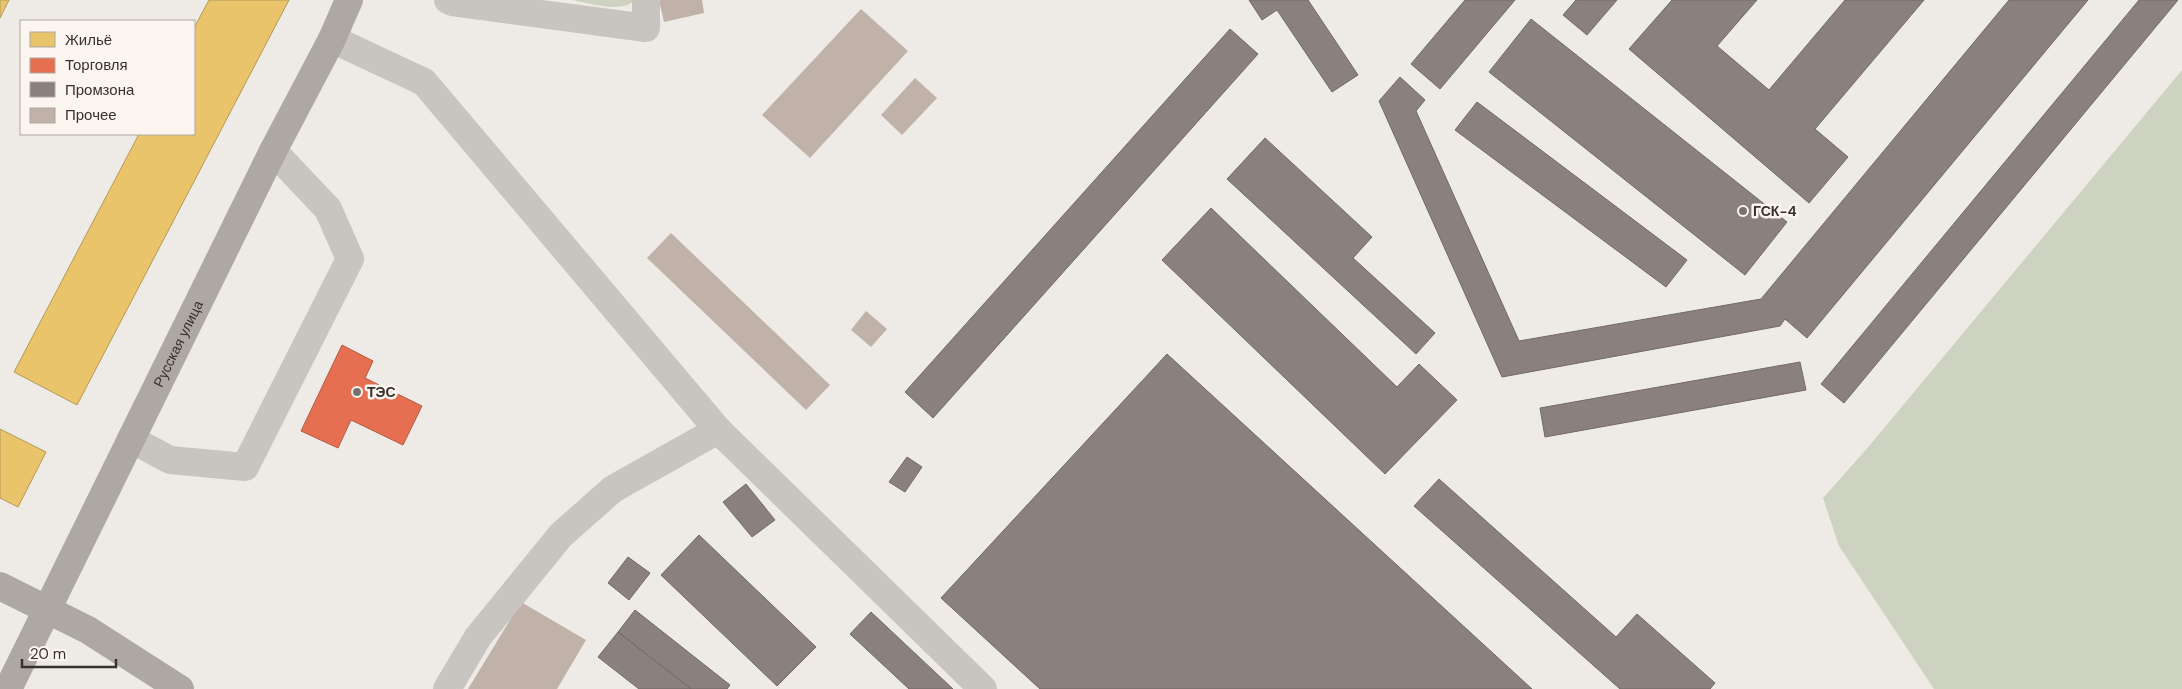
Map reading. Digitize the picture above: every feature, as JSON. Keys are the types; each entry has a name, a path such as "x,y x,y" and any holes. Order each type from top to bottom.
{"main road":[{"name":"Русская улица","path":"8,689 273,151 332,39 349,0"},
{"path":"0,586 88,630 180,689"}],"lane":[{"path":"448,0 646,28 646,0"},
{"path":"332,39 424,82 718,430 983,689"},
{"path":"131,438 170,460 245,467 350,259 328,209 273,151"},
{"path":"447,689 478,637 561,535 613,489 718,430"}],"green space":[{"path":"572,0 635,0 629,4 614,7"},
{"path":"2182,70 2182,689 1934,689 1839,546 1823,498 1870,445"}],"building: Жильё":[{"path":"0,0 9,0 0,18"},
{"path":"209,0 289,0 77,405 14,372 138,135 195,135 195,26"},
{"path":"0,429 46,452 18,507 0,498"}],"building: Торговля":[{"name":"ТЭС","path":"342,345 373,361 365,378 422,406 403,445 351,420 338,448 301,431"}],"building: Промзона":[{"path":"1249,0 1308,0 1358,75 1332,92 1277,10 1262,20"},
{"path":"1465,0 1515,0 1440,89 1411,64"},
{"path":"1576,0 1617,0 1587,35 1563,15"},
{"path":"1672,0 1757,0 1717,46 1769,90 1845,0 1924,0 1815,129 1848,157 1809,203 1629,49"},
{"path":"2009,0 2088,0 1807,338 1785,319 1780,326 1502,377 1379,101 1400,77 1425,100 1416,111 1519,341 1761,299"},
{"path":"2139,0 2178,0 1844,403 1821,384"},
{"path":"1531,19 1787,222 1745,275 1489,72"},
{"path":"1230,29 1258,54 933,418 905,392"},
{"path":"1477,102 1687,260 1666,287 1455,130"},
{"path":"1265,138 1372,237 1353,258 1435,333 1416,354 1227,179"},
{"path":"1211,208 1397,387 1419,364 1457,400 1385,474 1162,260"},
{"path":"1167,354 1532,689 1040,689 941,598"},
{"path":"1800,362 1806,390 1545,437 1540,408"},
{"path":"907,457 922,467 905,492 889,482"},
{"path":"1439,479 1616,637 1637,614 1715,683 1710,689 1620,689 1414,506"},
{"path":"746,484 775,520 752,537 723,502"},
{"path":"699,535 816,647 777,686 661,575"},
{"path":"628,557 650,573 629,600 608,583"},
{"path":"635,610 730,685 727,689 691,689 618,632"},
{"path":"871,612 953,689 909,689 850,634"},
{"path":"618,632 691,689 639,689 598,657"}],"building: Прочее":[{"path":"659,0 702,0 704,13 664,22"},
{"path":"861,9 908,51 810,158 762,115"},
{"path":"915,78 937,98 902,135 881,115"},
{"path":"671,233 830,385 806,410 647,258"},
{"path":"866,311 887,329 871,347 851,330"},
{"path":"521,602 586,640 557,689 468,689"}],"place":[{"name":"ГСК-4","path":"1743,211"},
{"name":"ТЭС","path":"357,392"}]}
